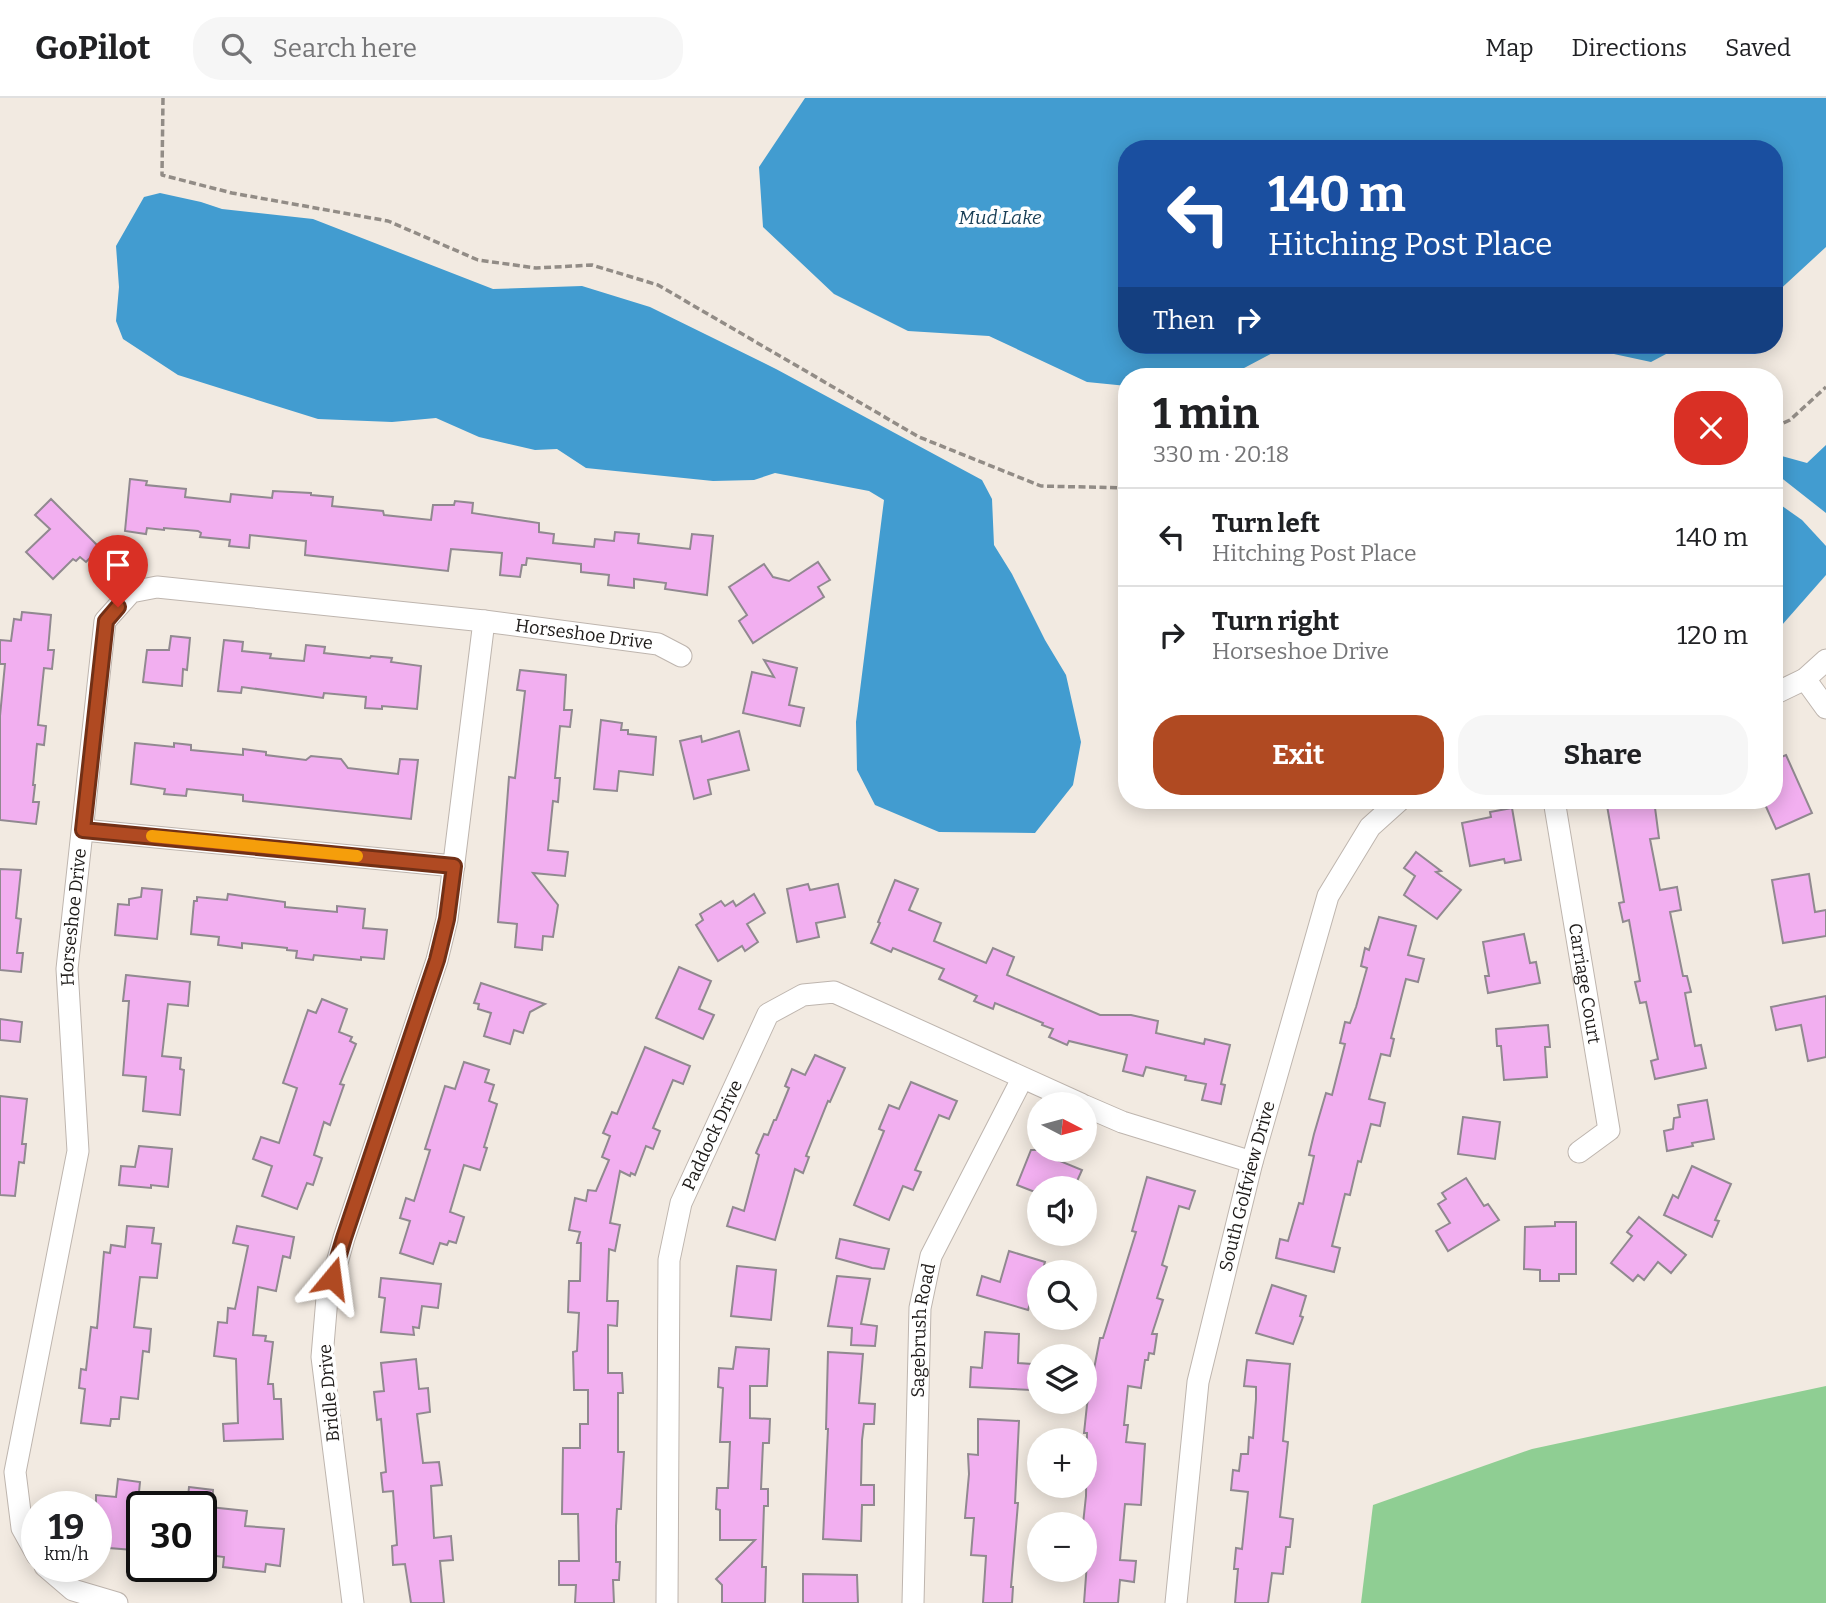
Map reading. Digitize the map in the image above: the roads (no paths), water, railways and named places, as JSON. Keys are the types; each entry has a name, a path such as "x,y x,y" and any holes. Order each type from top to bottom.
{"street":[{"name":"Horseshoe Drive","path":"21,1520 15,1472 78,1150 67,969 106,621 131,592 157,587 484,621 658,644 681,656"},
{"path":"83,830 454,866 484,621"},
{"path":"1783,690 1805,679 1826,660"},
{"path":"1805,679 1826,708"},
{"name":"South Golfview Drive","path":"1176,1603 1198,1382 1252,1162 1328,896 1370,827 1390,809"},
{"name":"Carriage Court","path":"1556,809 1609,1130 1578,1152"},
{"name":"Bridle Drive","path":"353,1603 322,1357 327,1298 344,1238 437,960 447,919 454,866"},
{"name":"Paddock Drive","path":"667,1603 669,1260 681,1203 768,1014 803,995 834,992 1052,1092"},
{"name":"Sagebrush Road","path":"913,1603 920,1308 931,1256 1022,1079"},
{"name":"Paddock Drive","path":"1097,1111 1122,1122 1252,1162"},
{"path":"63,1582 72,1590 117,1603"}],"water":[{"name":"Mud Lake","path":"805,98 1826,98 1826,247 1783,287 1783,140 1118,140 1118,354 1271,354 1244,368 1118,368 1118,385 1087,382 989,336 908,331 834,294 763,227 759,167"},
{"path":"160,193 222,209 313,219 493,289 582,286 650,307 776,369 982,480 992,499 994,545 1066,675 1081,742 1073,785 1035,833 939,832 875,805 857,770 856,722 884,500 869,491 775,473 754,480 713,481 586,468 557,449 535,450 479,437 436,418 392,422 318,419 178,375 123,339 116,321 119,287 116,246 144,197"},
{"path":"1614,354 1666,354 1651,362"},
{"path":"1826,445 1826,513 1783,479 1783,456 1807,463"},
{"path":"1783,507 1802,520 1826,546 1826,575 1783,624"}]}
